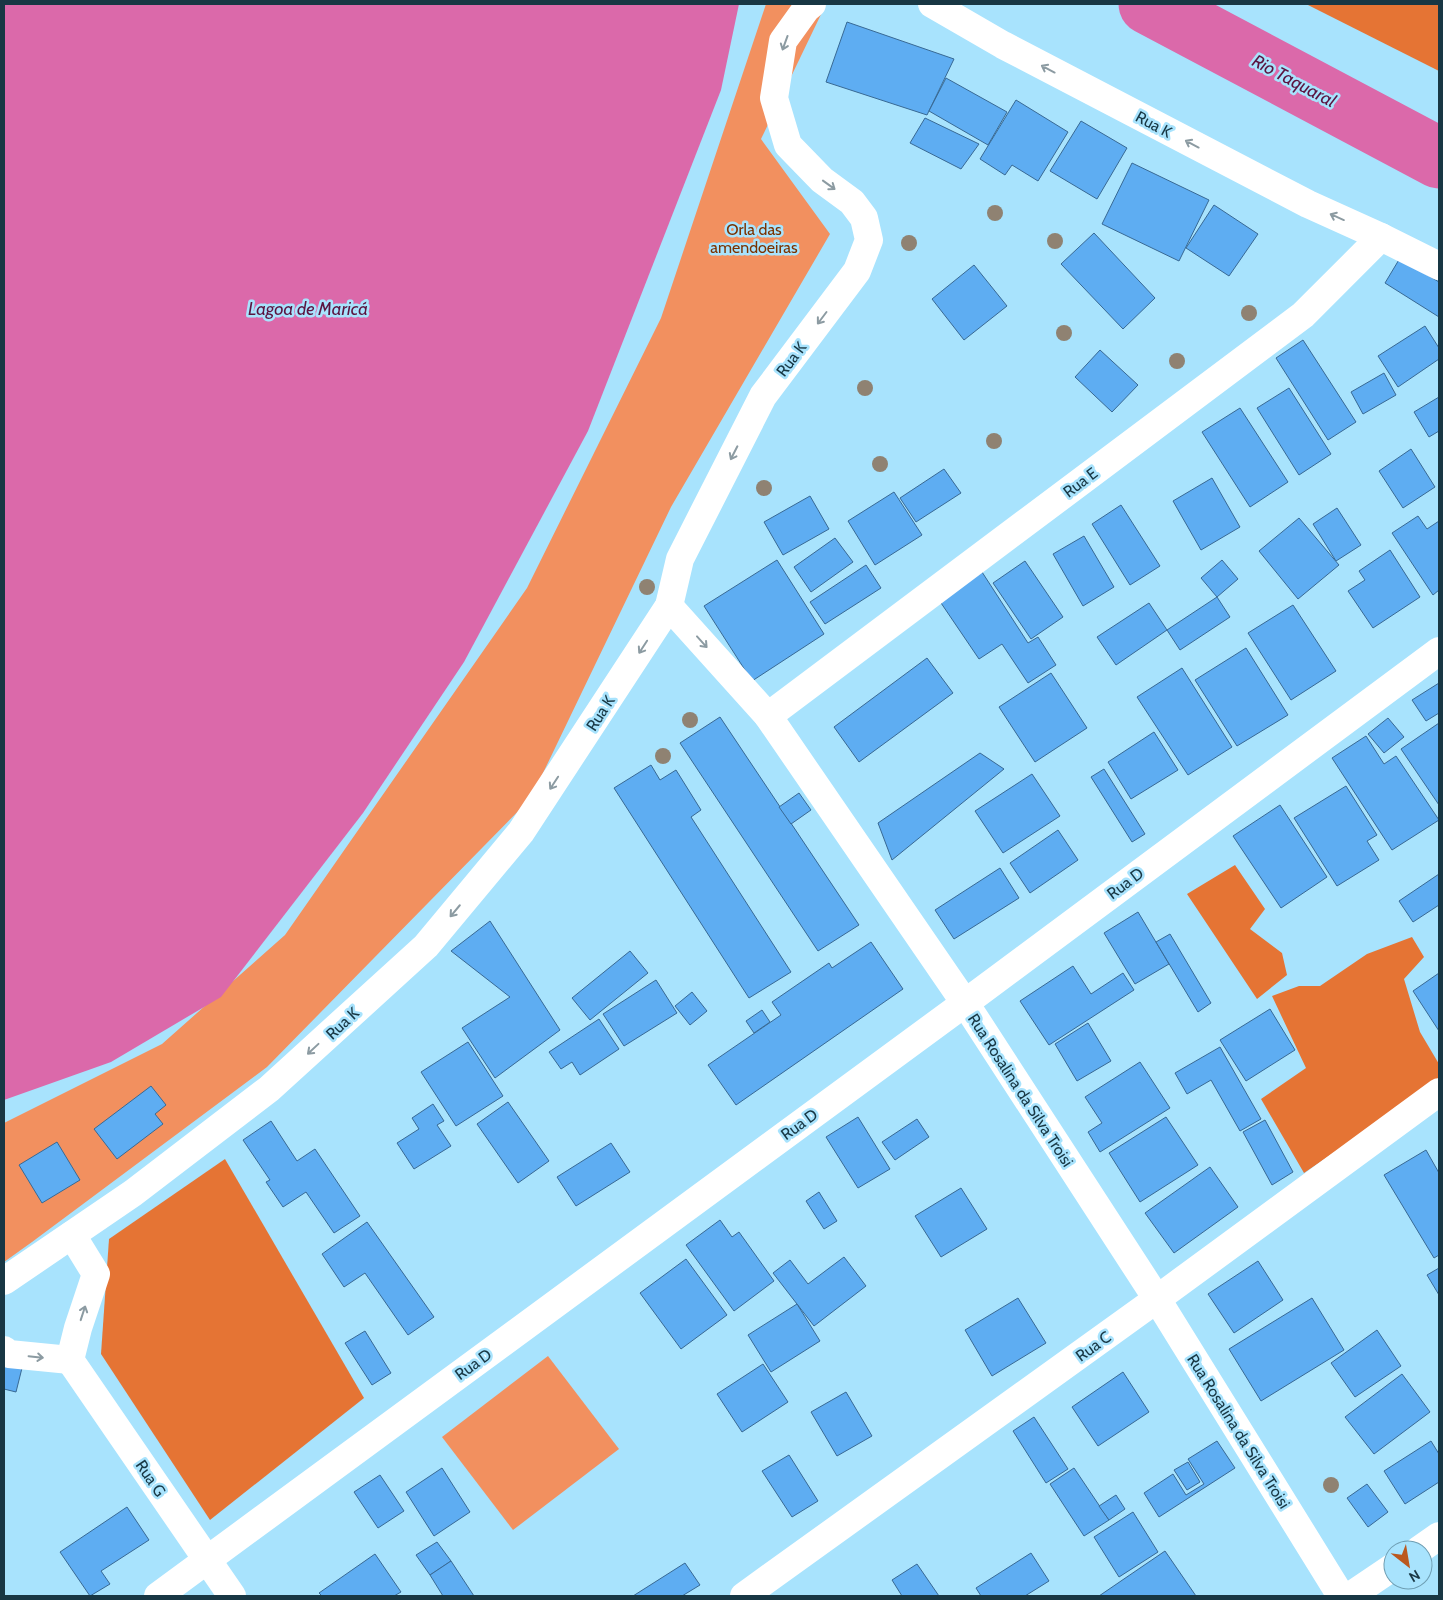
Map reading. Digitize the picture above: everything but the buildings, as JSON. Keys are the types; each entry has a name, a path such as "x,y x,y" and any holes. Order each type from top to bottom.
{"street":[{"name":"Rua K","path":"4,1281 133,1193 269,1090 426,946 521,832 669,606 680,559 763,396 857,271 869,240 864,218 852,202 822,180 788,145 774,98 784,41 806,9 812,4"},
{"name":"Rua K","path":"932,4 1003,45 1299,200 1439,266"},
{"name":"Rua E","path":"768,716 1303,315 1381,237"},
{"name":"Rua Rosalina da Silva Troisi","path":"669,606 768,716 965,1003 1157,1299 1341,1596"},
{"name":"Rua D","path":"158,1596 965,1003 1439,650"},
{"name":"Rua C","path":"744,1596 1157,1299 1439,1092"},
{"path":"4,1350 9,1354 70,1360 78,1328 96,1274 72,1235"},
{"name":"Rua G","path":"70,1360 232,1596"},
{"path":"1350,1596 1383,1574"}],"green space":[{"name":"Orla das amendoeiras","path":"766,4 826,4 761,139 830,234 671,507 531,798 267,1067 4,1262 4,1123 162,1044 285,935 527,588 661,318"},
{"path":"548,1356 619,1449 513,1530 442,1437"}],"shaded area":[{"path":"1306,4 1439,4 1439,71"},
{"path":"1235,865 1265,909 1250,929 1282,953 1287,975 1257,999 1187,894"},
{"path":"1412,937 1424,957 1404,979 1420,1032 1439,1064 1439,1081 1304,1173 1261,1099 1306,1068 1272,996 1299,986 1320,986 1367,954"},
{"path":"225,1159 364,1398 210,1520 101,1354 109,1239"}],"water":[{"name":"Lagoa de Maricá","path":"4,4 739,4 721,90 588,431 464,662 363,813 221,997 111,1062 4,1100"}],"waterway":[{"name":"Rio Taquaral","path":"1149,4 1439,158"}]}
